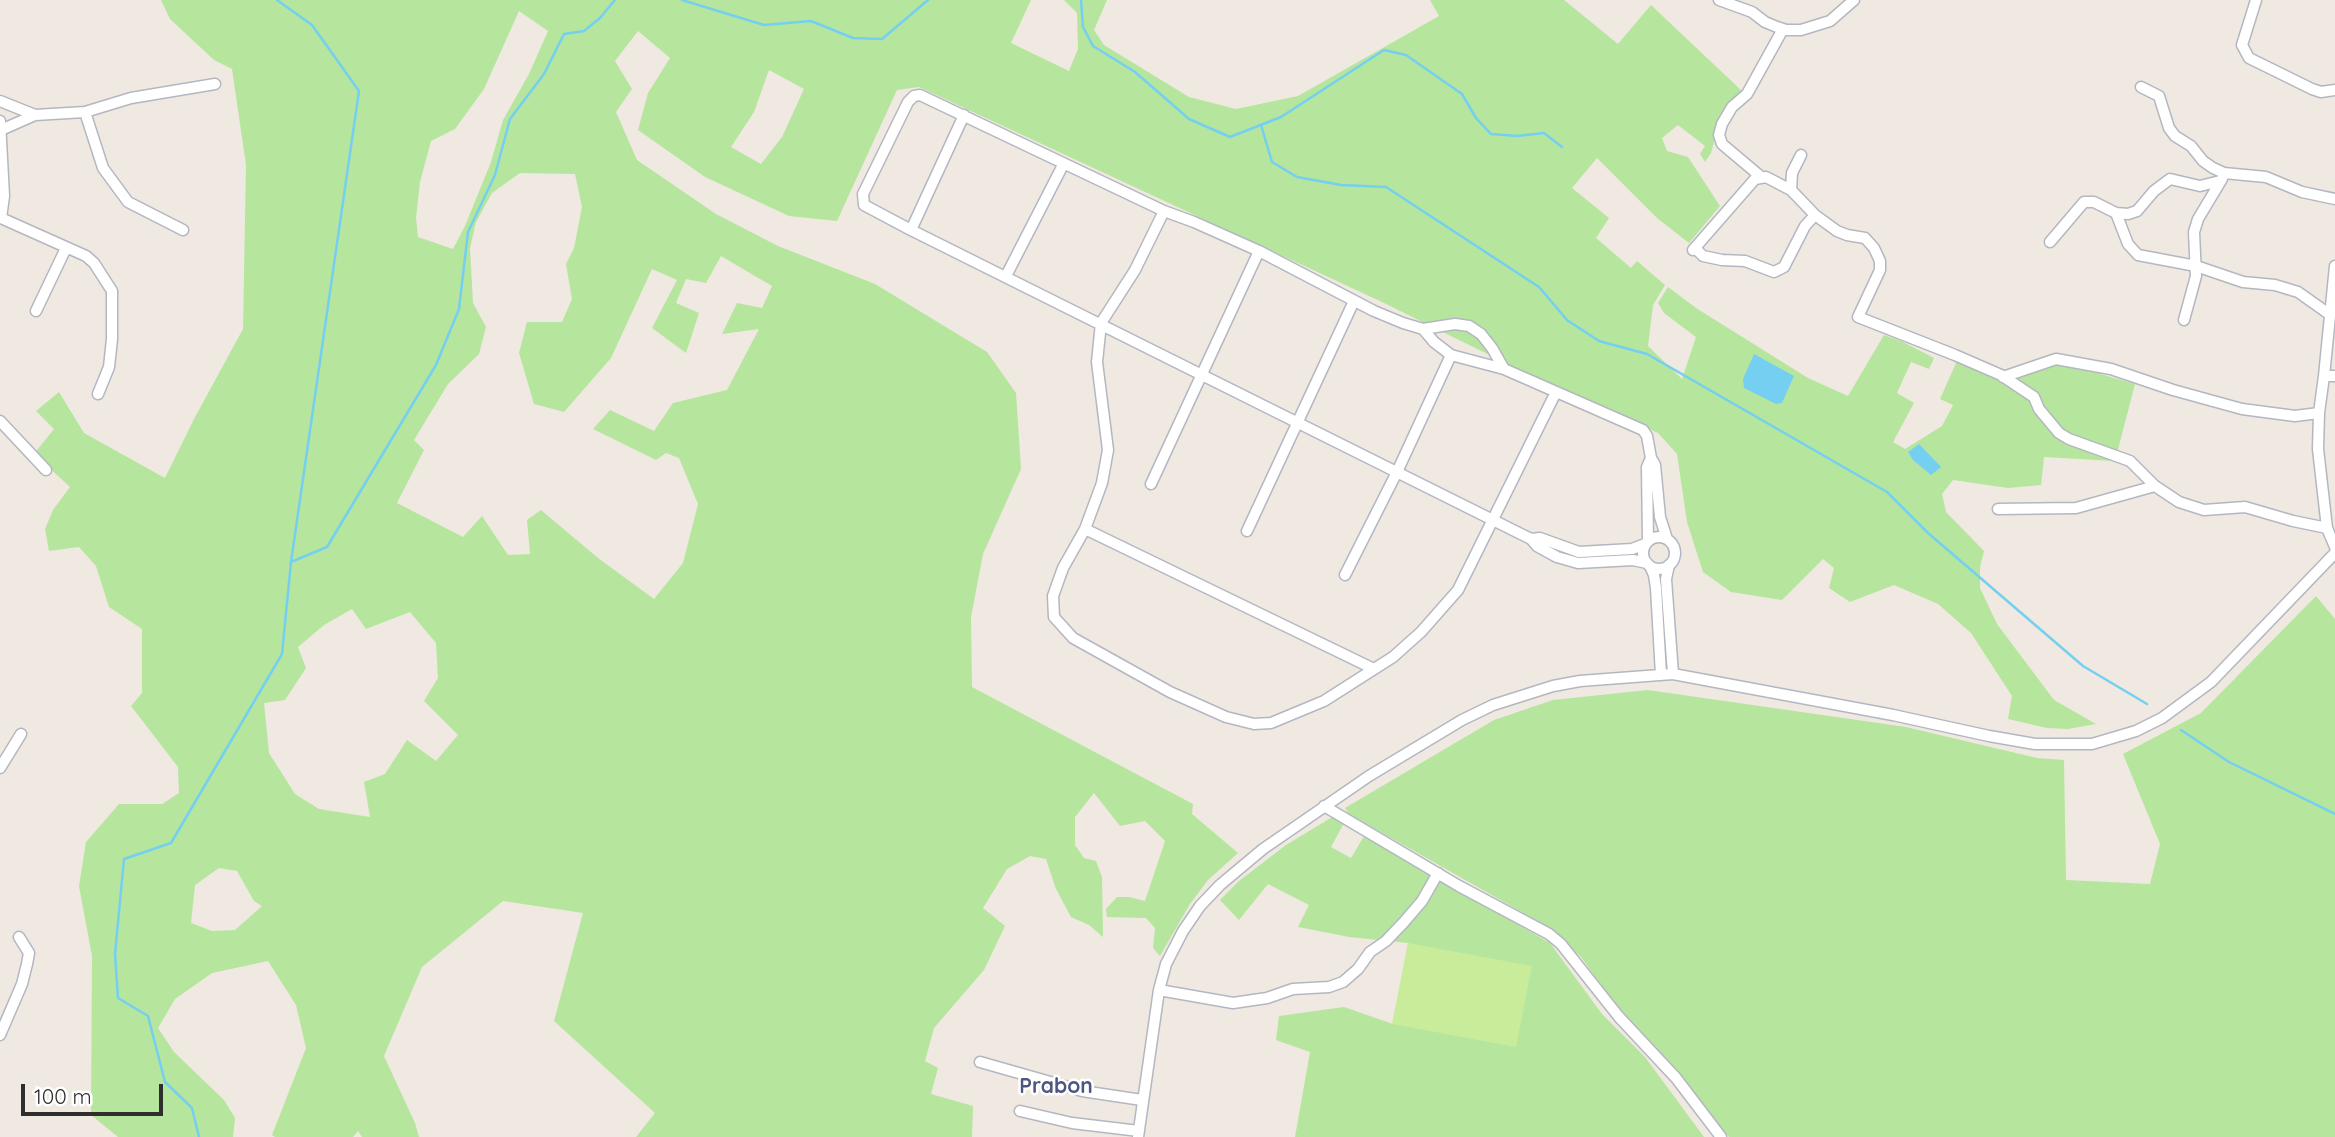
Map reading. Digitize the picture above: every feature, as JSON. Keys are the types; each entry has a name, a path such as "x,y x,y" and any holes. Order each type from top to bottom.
{"street":[{"path":"1719,0 1752,12 1765,22 1783,29 1801,30 1830,21 1854,0"},
{"path":"2256,0 2242,45 2249,58 2320,92 2335,90"},
{"path":"1783,29 1747,94 1732,107 1719,135 1722,144 1760,176 1791,190 1815,215 1837,231 1865,237 1874,248 1880,261 1880,270 1858,317 1965,359 2003,377 2034,397 2039,409 2059,433 2130,461 2155,486 2179,502 2204,510 2245,507 2327,528"},
{"path":"97,394 109,367 112,291 86,256 13,221 1,219 4,196 1,125 35,115 85,112 131,98 215,84"},
{"path":"2141,87 2160,96 2169,128 2175,136 2191,146 2203,161 2222,177"},
{"path":"1504,369 1487,341 1469,326 1455,324 1423,329 1403,323 1354,301 1259,251 1063,165 920,95 914,96 908,102 864,190 864,205 911,230 1531,539 1540,538 1597,558 1633,561 1660,569 1669,565"},
{"path":"0,101 35,115"},
{"path":"85,112 103,168 121,194 128,202 183,230"},
{"path":"911,230 964,115"},
{"path":"1791,190 1792,173 1801,155"},
{"path":"1006,276 1063,165"},
{"path":"1760,176 1694,249 1703,256 1745,261 1774,272 1784,267 1805,226 1815,215"},
{"path":"2184,320 2193,291 2196,266 2194,232 2198,219 2222,177"},
{"path":"2050,242 2084,202 2095,202 2116,213 2128,214 2137,211 2154,191 2170,179 2200,186 2222,177 2266,177 2302,192 2335,199"},
{"path":"1164,211 1135,270 1101,323 1097,340 1097,362 1108,450 1102,483 1085,529 1063,568 1053,596 1054,617 1073,638 1170,692 1226,718 1254,724 1271,723 1324,701 1393,657 1422,632 1458,590 1556,392"},
{"path":"2116,213 2128,244 2138,255 2196,266 2243,282 2275,285 2298,292 2329,314"},
{"path":"36,311 66,248"},
{"path":"1151,484 1259,251"},
{"path":"2335,266 2329,314 2330,376 2319,413 2318,450 2327,528 2335,547"},
{"path":"1247,531 1354,301"},
{"path":"1423,329 1451,355 1504,369 1643,430 1654,466 1660,517 1674,551 1666,579 1667,674"},
{"path":"1345,575 1397,472 1451,355"},
{"path":"2003,377 2056,359 2111,369 2242,409 2295,416 2319,413"},
{"path":"0,421 47,470"},
{"path":"1650,458 1647,467 1647,542 1643,554 1654,575 1667,674"},
{"path":"1998,509 2076,508 2155,486"},
{"path":"1085,529 1374,669"},
{"path":"1597,558 1632,549 1657,537 1667,539"},
{"path":"1020,1111 1138,1134 1159,990 1173,947 1200,906 1263,849 1324,806 1426,741 1493,705 1553,686 1580,681 1667,674 2035,744 2092,744 2136,731 2172,711 2211,682 2335,553"},
{"path":"0,768 21,734"},
{"path":"1324,806 1549,934 1561,944 1619,1017 1676,1078 1721,1137"},
{"path":"1159,990 1233,1003 1267,999 1293,989 1329,987 1343,982 1358,969 1370,952 1386,941 1404,922 1422,901 1438,873"},
{"path":"0,1035 22,984 27,964 29,953 19,937"},
{"path":"980,1062 1082,1091 1142,1100"}],"green space":[{"path":"161,0 1031,0 1011,43 1069,71 1078,49 1077,13 1064,0 1107,0 1094,30 1104,45 1189,97 1236,109 1298,96 1439,16 1430,0 1564,0 1618,44 1651,5 1743,92 1720,121 1711,153 1705,162 1700,154 1705,146 1678,125 1662,138 1667,151 1688,157 1720,206 1689,243 1657,218 1597,158 1572,188 1609,218 1596,238 1631,268 1637,261 1665,285 1653,305 1648,346 1682,379 1696,337 1664,313 1658,303 1668,287 1696,308 1808,378 1848,396 1884,335 1934,358 1929,369 1911,362 1897,393 1914,403 1893,442 1905,449 1942,426 1953,405 1940,399 1957,361 1998,378 2033,368 2058,365 2135,384 2115,461 2044,457 2041,485 2008,488 1953,480 1942,494 1946,512 1984,551 1980,567 1980,588 1997,624 2054,700 2096,724 2068,729 2047,728 2008,719 2012,696 1971,633 1938,604 1894,585 1850,602 1829,588 1834,568 1823,559 1782,600 1731,592 1703,572 1687,522 1677,454 1658,433 919,87 897,90 837,221 789,216 705,177 638,130 648,93 670,58 638,31 615,61 632,89 616,112 637,160 716,214 778,246 875,284 987,352 1016,393 1021,469 983,554 971,617 972,687 1193,804 1192,814 1238,853 1208,880 1190,904 1160,956 1153,948 1155,928 1146,918 1107,917 1106,909 1117,897 1145,901 1165,841 1145,821 1120,826 1094,793 1075,817 1075,845 1084,858 1096,861 1102,877 1103,937 1089,925 1071,917 1056,889 1046,859 1030,856 1007,869 983,908 1005,926 984,970 934,1028 925,1061 938,1068 931,1094 973,1106 972,1137 636,1137 655,1113 554,1021 583,913 503,901 422,967 384,1056 419,1137 362,1137 358,1131 353,1137 272,1135 306,1048 296,1005 268,961 212,973 175,999 158,1028 174,1052 224,1100 235,1118 233,1137 118,1137 91,1115 92,956 79,886 86,842 119,804 162,804 179,793 178,767 131,706 142,693 142,629 109,607 96,566 79,547 49,551 45,529 53,510 70,487 34,454 54,429 36,411 59,392 84,433 165,478 243,329 246,165 232,69 214,60 170,19","holes":["519,11 548,31 529,74 503,120 491,162 453,249 418,237 416,218 420,182 431,141 455,129 484,89","769,70 804,89 782,137 761,164 731,147 754,112","520,173 575,174 582,207 574,248 566,264 572,299 562,322 527,322 519,353 534,404 564,412 611,358 652,269 677,280 652,328 686,353 699,313 676,303 686,279 706,283 721,256 772,286 762,308 737,303 722,334 759,329 727,390 673,403 654,431 610,410 593,429 656,460 666,453 679,458 698,504 683,563 654,599 598,558 541,510 527,520 530,554 508,555 482,516 463,537 397,503 424,450 414,440 448,384 479,354 486,327 473,303 470,248 476,222 492,193","352,609 366,629 410,612 436,643 438,678 424,701 458,735 436,761 407,740 385,774 364,782 370,817 319,809 295,794 269,753 264,703 285,700 306,668 298,647 324,625","219,868 237,871 254,901 262,906 235,930 212,931 191,923 195,885"]},
{"path":"2316,596 2335,619 2335,1137 1729,1137 1691,1089 1614,1003 1581,957 1548,927 1349,814 1345,808 1494,720 1553,700 1648,690 1906,727 2037,758 2064,760 2066,880 2150,884 2160,844 2123,754 2201,713"},
{"path":"1334,816 1344,823 1331,847 1351,858 1364,836 1550,943 1602,1014 1645,1057 1704,1137 1295,1137 1310,1052 1276,1040 1279,1016 1344,1007 1393,1024 1408,943 1349,937 1298,927 1309,905 1268,884 1239,920 1220,900 1239,881 1286,845"},
{"path":"1408,943 1532,966 1516,1047 1392,1024"}],"water":[{"path":"1754,354 1794,376 1782,403 1776,404 1744,388 1743,379"},
{"path":"1919,444 1941,467 1931,475 1913,460 1908,452"}],"waterway":[{"path":"199,1137 192,1108 165,1082 148,1016 118,998 115,954 124,859 171,843 282,654 291,562 359,91 312,25 277,0"},
{"path":"291,562 327,547 436,365 459,309 468,232 495,175 510,119 544,74 564,34 584,31 600,18 615,0"},
{"path":"682,0 764,25 811,21 853,38 882,39 928,0"},
{"path":"1081,0 1083,27 1093,46 1135,72 1189,119 1230,137 1281,117 1384,50 1406,55 1462,94 1476,118 1491,134 1517,136 1544,133 1562,147"},
{"path":"1261,125 1272,162 1297,177 1341,185 1386,187 1539,287 1567,320 1599,341 1647,354 1887,492 1928,533 2083,666 2147,704"},
{"path":"2181,730 2229,762 2335,814"}],"district":[{"name":"Prabon","path":"1056,1087"}]}
